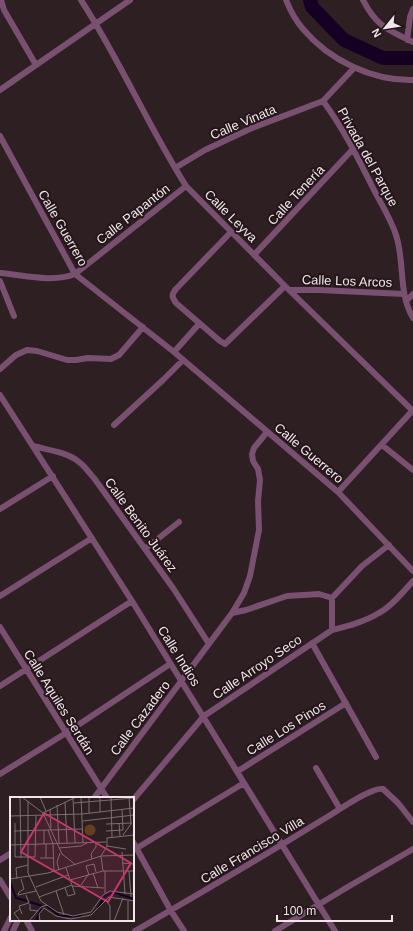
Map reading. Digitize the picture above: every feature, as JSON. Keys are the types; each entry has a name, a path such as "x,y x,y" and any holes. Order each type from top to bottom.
{"street":[{"path":"1,0 2,11 36,65"},
{"name":"Calle Leyva","path":"81,0 96,24 186,186 285,286 291,290 413,410"},
{"path":"0,90 130,0"},
{"path":"286,0 302,28 331,53 354,68 383,77 413,80"},
{"path":"363,0 374,20 392,32 410,41 410,17 413,9"},
{"path":"323,101 354,68"},
{"name":"Calle Vinata","path":"175,168 205,150 252,128 323,101"},
{"name":"Privada del Parque","path":"323,101 332,113 353,149 397,236 404,294 409,311 413,318"},
{"name":"Calle Guerrero","path":"0,136 75,274 174,352 338,492 413,571"},
{"name":"Calle Tenería","path":"254,255 353,149"},
{"name":"Calle Papantón","path":"75,274 186,186"},
{"path":"232,232 182,282 172,295 176,303 224,344 285,286"},
{"path":"0,273 42,278 63,278 75,274"},
{"path":"0,281 14,316"},
{"name":"Calle Los Arcos","path":"291,290 404,294"},
{"path":"406,301 413,294"},
{"path":"174,352 200,324"},
{"path":"0,369 19,354 27,350 37,351 67,360 88,358 111,359 119,354 143,327"},
{"path":"114,425 164,380 183,360"},
{"name":"Calle Indios","path":"0,395 53,476 204,716 335,931"},
{"path":"338,492 413,410"},
{"name":"Calle Cazadero","path":"95,797 232,613 244,593 250,576 258,530 260,480 258,469 253,461 252,454 254,448 267,432"},
{"path":"382,444 413,470"},
{"name":"Calle Benito Juárez","path":"33,446 62,454 78,461 94,478 173,588 209,644"},
{"path":"0,509 53,476"},
{"path":"145,549 179,522"},
{"path":"0,596 92,538"},
{"path":"332,630 332,598 353,574 389,545"},
{"name":"Calle Arroyo Seco","path":"134,799 204,716 332,630 356,624 380,613 413,580"},
{"path":"232,613 262,605 282,597 314,594 332,598"},
{"path":"0,686 132,601"},
{"name":"Calle Aquiles Serdán","path":"0,628 106,797"},
{"path":"312,643 376,757"},
{"path":"0,774 66,733 170,664"},
{"name":"Calle Los Pinos","path":"238,771 346,703"},
{"path":"316,768 340,809"},
{"path":"137,848 244,783"},
{"name":"Calle Francisco Villa","path":"135,931 372,791 383,789 413,822"},
{"path":"134,844 184,931"},
{"path":"275,931 413,849"},
{"path":"0,860 10,854"},
{"path":"0,880 10,896"},
{"path":"4,931 10,919"},
{"path":"13,931 18,921"},
{"path":"27,921 32,931"}],"waterway":[{"path":"310,0 312,7 344,40 383,58 413,58"}]}
